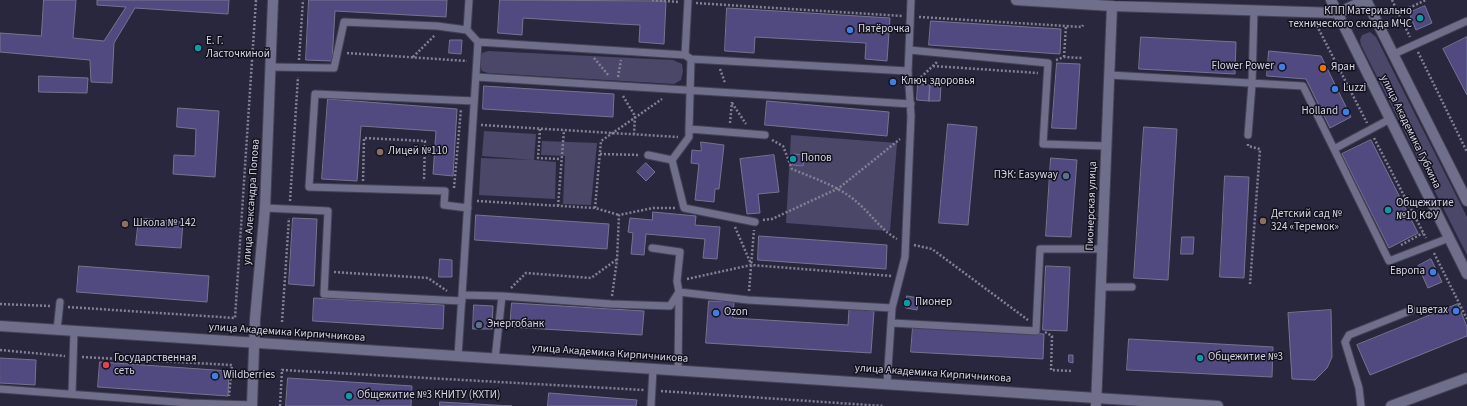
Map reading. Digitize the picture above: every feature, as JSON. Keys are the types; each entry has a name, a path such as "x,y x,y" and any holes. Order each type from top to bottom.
{"street":[{"name":"улица Александра Попова","path":"252,405 254,344 265,208 273,0"},
{"path":"1016,0 1090,2 1112,6 1338,13 1366,0"},
{"name":"улица Академика Губкина","path":"1331,0 1467,274"},
{"name":"улица Академика Губкина","path":"1366,0 1467,200"},
{"name":"Пионерская улица","path":"1097,401 1112,6"},
{"name":"улица Академика Кирпичникова","path":"0,326 254,344 887,383 1097,401 1218,406"},
{"path":"1391,406 1467,378"}],"lane":[{"path":"467,30 469,0"},
{"path":"887,383 892,308 905,257 910,131 915,117 911,104 908,71 911,0"},
{"path":"688,1 688,57 690,89 689,129 688,137 672,160 684,208 755,222"},
{"path":"1248,135 1252,84 1254,10"},
{"path":"1394,54 1467,21"},
{"path":"270,67 334,68 344,22 437,26 467,30 478,42 585,48 688,57 908,71"},
{"path":"458,356 478,42"},
{"path":"909,50 1048,63 1043,144 1107,146"},
{"path":"1109,75 1303,86 1388,261 1449,238"},
{"path":"476,77 690,89 911,104"},
{"path":"468,204 444,205 445,191 309,186 315,94 474,101"},
{"path":"1334,149 1390,119"},
{"path":"689,129 765,135"},
{"path":"648,155 672,160"},
{"path":"265,208 328,211 324,294 462,298 502,296 611,304 670,306 680,292"},
{"path":"652,248 680,252 677,281 680,292 678,370"},
{"path":"892,323 1036,331 1040,249 1103,249"},
{"path":"1101,286 1132,287"},
{"path":"680,292 748,300 892,308"},
{"path":"495,359 502,296"},
{"path":"57,330 60,304"},
{"path":"1361,406 1359,388 1345,342 1349,335 1412,310"},
{"path":"72,394 74,331"},
{"path":"651,406 653,369"},
{"path":"0,389 189,404 252,405"}],"path":[{"path":"0,304 60,304 236,318 256,0"},
{"path":"282,322 303,0"},
{"path":"652,0 688,1 911,17 1082,27 1083,24"},
{"path":"1392,0 1467,152"},
{"path":"1398,13 1426,0"},
{"path":"1310,12 1467,319"},
{"path":"412,58 436,34 437,26"},
{"path":"1064,57 1066,26"},
{"path":"585,48 617,85 635,116 634,134"},
{"path":"617,85 622,51"},
{"path":"338,52 477,62"},
{"path":"909,86 923,77 945,53"},
{"path":"1048,63 1064,57 1082,58"},
{"path":"933,66 1048,74"},
{"path":"595,208 601,141 635,116 677,89"},
{"path":"445,191 454,188 461,100"},
{"path":"730,132 732,102"},
{"path":"473,125 688,137"},
{"path":"540,129 538,158 561,160"},
{"path":"558,206 564,130"},
{"path":"748,300 755,222 772,218 839,188 910,131"},
{"path":"765,135 783,146 792,169 839,188 858,203 890,235 905,243 932,249 1036,326 1052,336 1051,370 1072,371"},
{"path":"1248,135 1248,146 1260,149 1250,284"},
{"path":"363,188 364,138 425,141 423,190"},
{"path":"600,154 648,155"},
{"path":"468,204 595,208 619,215 653,208 684,208"},
{"path":"611,304 619,215"},
{"path":"731,217 751,265"},
{"path":"1385,253 1423,234"},
{"path":"502,296 526,274 591,278 616,260"},
{"path":"677,281 751,265 900,277"},
{"path":"325,272 428,278 462,298"},
{"path":"0,350 73,356 232,365 228,404"},
{"path":"280,406 282,370 545,383 883,406"}],"shaded area":[{"path":"1370,32 1376,37 1467,217 1467,255 1361,45 1360,40 1362,35"},
{"path":"488,51 673,60 682,64 683,71 681,80 674,84 488,73 482,71 479,59 482,53"},
{"path":"484,131 536,134 534,160 556,162 555,199 479,195 481,158 533,160 482,156"},
{"path":"791,135 897,143 890,231 786,223"},
{"path":"542,141 597,143 591,205 563,204 565,156 541,155"}],"building":[{"path":"44,0 76,0 73,38 104,41 126,7 97,5 97,0 229,0 228,14 135,8 114,43 112,83 91,82 90,60 0,52 0,33 41,36"},
{"path":"309,0 447,0 446,17 335,11 332,61 306,60"},
{"path":"500,0 666,1 664,44 639,42 640,25 523,18 522,35 498,33"},
{"name":"КПП Материально технического склада МЧС","path":"1425,6 1432,23 1416,30 1409,13"},
{"path":"727,8 890,18 887,61 865,59 866,43 755,37 754,53 725,51"},
{"path":"931,21 1061,29 1060,54 929,45"},
{"path":"1141,37 1236,42 1235,74 1139,69"},
{"path":"1467,37 1467,95 1443,49"},
{"path":"450,40 462,40 461,54 449,53"},
{"path":"1269,51 1321,56 1351,117 1330,128 1306,79 1267,76"},
{"path":"1057,63 1080,64 1076,129 1052,128"},
{"path":"39,76 88,78 87,93 39,92"},
{"path":"918,84 930,85 929,101 917,100"},
{"path":"930,85 941,85 940,101 929,101"},
{"path":"484,86 614,94 613,117 483,109"},
{"path":"328,99 457,109 453,176 433,174 436,131 361,126 357,181 322,179"},
{"path":"767,101 889,112 887,136 765,125"},
{"path":"178,108 219,111 215,177 173,174 174,155 195,156 196,129 177,127"},
{"path":"948,124 977,127 968,225 939,223"},
{"path":"1144,127 1177,129 1168,280 1134,278"},
{"name":"Общежитие №10 КФУ","path":"1371,140 1418,233 1389,248 1342,154"},
{"path":"701,142 724,145 719,189 715,189 714,202 695,200 699,164 691,163 692,150 701,151"},
{"path":"794,154 804,155 803,166 793,165"},
{"path":"774,155 779,192 758,194 760,213 747,214 740,159"},
{"path":"1051,158 1077,160 1071,237 1046,236"},
{"path":"646,163 655,172 646,181 637,172"},
{"path":"1225,176 1249,177 1244,278 1220,277"},
{"path":"653,212 696,216 695,225 720,227 717,259 703,258 705,239 646,234 644,255 631,254 633,233 628,232 630,218 652,220"},
{"path":"476,215 609,224 607,249 475,240"},
{"path":"139,218 183,222 181,248 136,245"},
{"path":"293,218 317,219 314,286 289,284"},
{"path":"759,236 887,245 886,269 758,260"},
{"path":"1182,237 1194,237 1193,254 1181,254"},
{"path":"440,259 452,260 452,277 439,277"},
{"path":"1431,259 1442,282 1428,288 1418,266"},
{"path":"79,266 209,276 207,302 77,292"},
{"path":"1046,266 1070,267 1067,331 1043,330"},
{"path":"907,296 919,298 917,310 906,308"},
{"path":"314,298 444,305 443,329 313,321"},
{"path":"709,301 734,302 733,318 848,325 849,309 874,311 871,353 706,343"},
{"path":"512,303 644,311 642,335 510,327"},
{"path":"1458,304 1467,327 1467,336 1370,375 1357,345"},
{"path":"474,305 493,306 492,329 473,329"},
{"path":"1331,310 1332,357 1327,368 1315,380 1292,379 1288,313"},
{"path":"913,327 1044,334 1043,359 911,352"},
{"name":"Общежитие №3","path":"1129,339 1273,347 1272,377 1127,370"},
{"path":"1069,355 1073,355 1073,363 1069,362"},
{"path":"0,358 36,360 35,385 0,383"},
{"path":"100,362 229,371 228,396 98,387"},
{"name":"Общежитие №3 КНИТУ (КХТИ)","path":"288,378 412,386 411,406 286,406"},
{"path":"549,393 637,400 636,406 548,406"},
{"path":"440,402 512,406 440,406"}],"place":[{"name":"КПП Материально технического склада МЧС","path":"1420,18"},
{"name":"Пятёрочка","path":"850,30"},
{"name":"Е. Г. Ласточкиной","path":"198,48"},
{"name":"Flower Power","path":"1282,67"},
{"name":"Яран","path":"1323,68"},
{"name":"Ключ здоровья","path":"893,82"},
{"name":"Luzzi","path":"1335,89"},
{"name":"Holland","path":"1346,112"},
{"name":"Лицей №110","path":"380,152"},
{"name":"Попов","path":"793,159"},
{"name":"ПЭК: Easyway","path":"1066,176"},
{"name":"Общежитие №10 КФУ","path":"1388,210"},
{"name":"Детский сад № 324 «Теремок»","path":"1263,221"},
{"name":"Школа № 142","path":"125,224"},
{"name":"Европа","path":"1433,272"},
{"name":"Пионер","path":"907,303"},
{"name":"В цветах","path":"1456,311"},
{"name":"Ozon","path":"716,313"},
{"name":"Энергобанк","path":"479,325"},
{"name":"Общежитие №3","path":"1200,358"},
{"name":"Государственная сеть","path":"106,365"},
{"name":"Wildberries","path":"215,376"},
{"name":"Общежитие №3 КНИТУ (КХТИ)","path":"349,396"}]}
